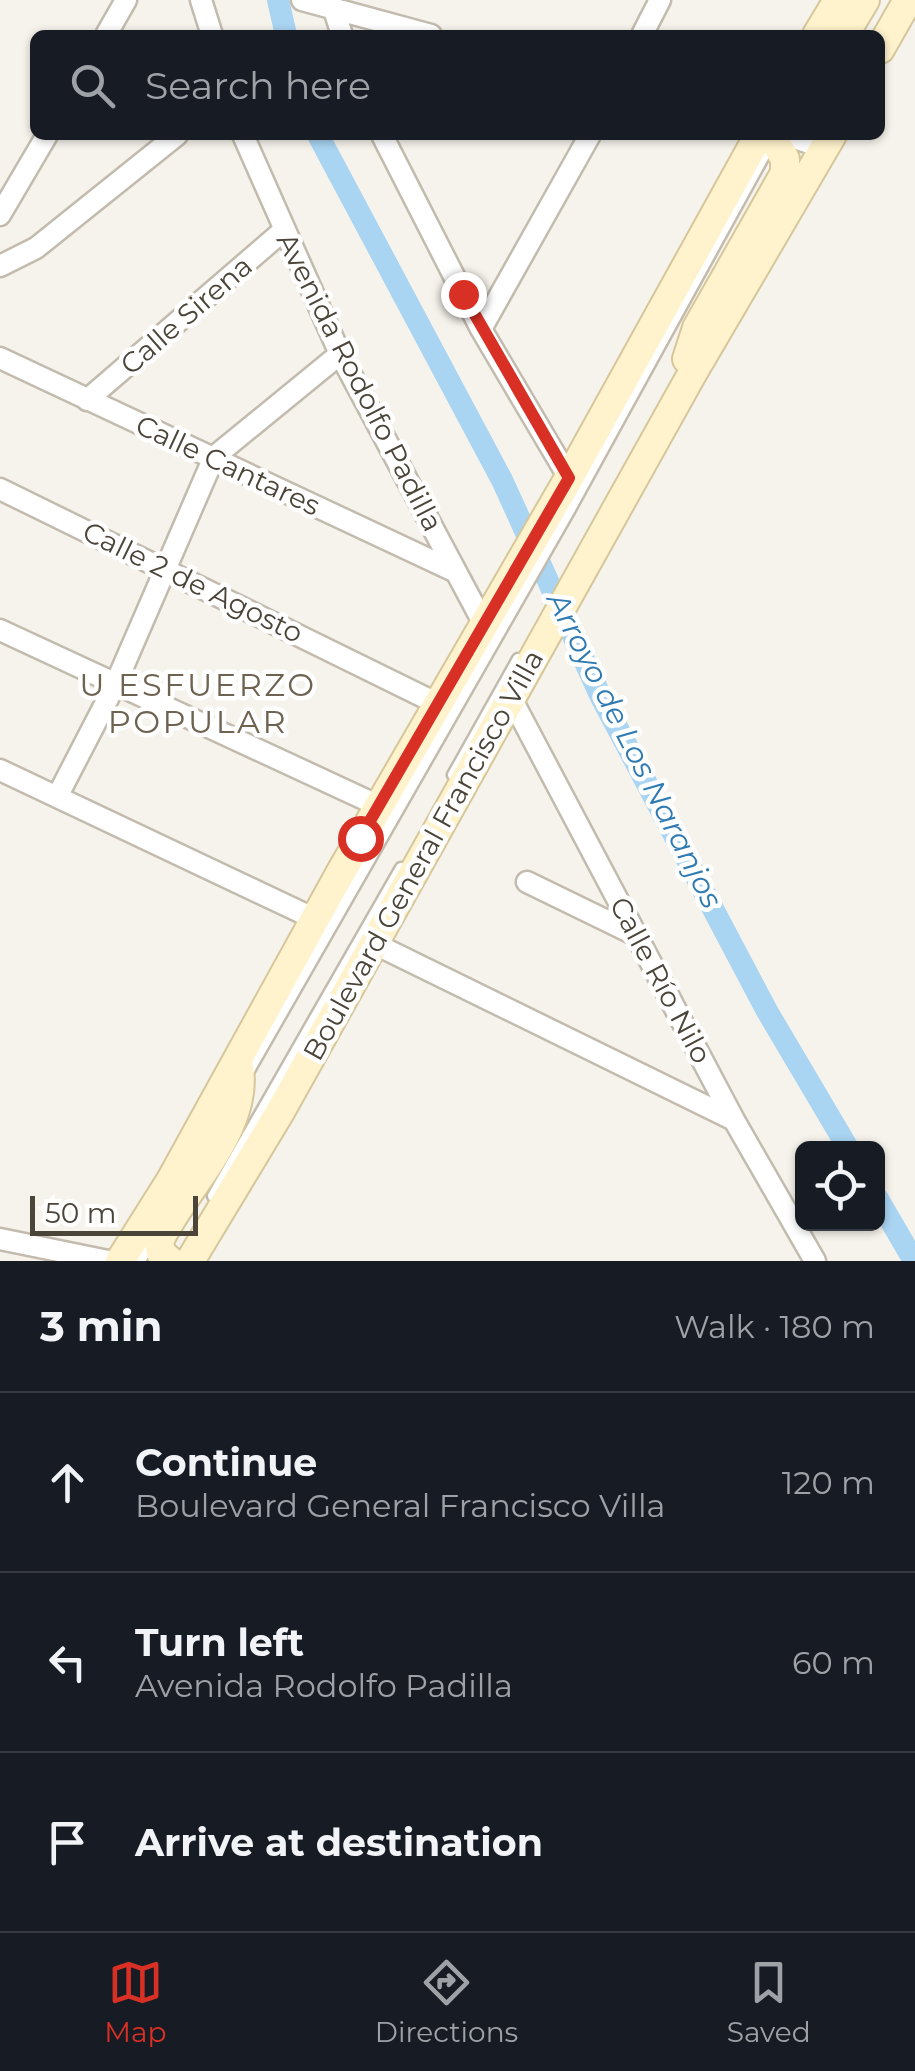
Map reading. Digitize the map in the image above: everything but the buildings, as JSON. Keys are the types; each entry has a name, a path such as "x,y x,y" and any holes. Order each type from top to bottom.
{"main road":[{"path":"820,30 838,0"},
{"path":"847,30 866,0"},
{"path":"885,40 908,0"},
{"name":"Boulevard General Francisco Villa","path":"120,1261 239,1072 315,919 379,806 485,626 551,525 569,478 771,140"},
{"path":"689,367 697,328 785,173 785,159 775,140"},
{"name":"Boulevard General Francisco Villa","path":"190,1261 511,698 551,615 818,140"},
{"path":"172,1261 161,1253 159,1241 228,1127 239,1072"}],"street":[{"path":"109,30 126,0"},
{"path":"202,0 211,30"},
{"path":"302,0 333,2 415,30"},
{"path":"645,30 660,0"},
{"path":"333,2 341,30"},
{"path":"0,215 44,140"},
{"path":"0,266 36,248 171,140"},
{"name":"Avenida Rodolfo Padilla","path":"245,140 340,354 485,626"},
{"path":"385,140 481,329 569,478"},
{"path":"481,329 587,140"},
{"name":"Calle Sirena","path":"88,400 284,230"},
{"path":"57,798 116,683 214,457 340,354"},
{"name":"Calle Cantares","path":"0,358 456,572"},
{"name":"Calle 2 de Agosto","path":"0,489 438,704"},
{"path":"0,630 379,806"},
{"name":"Calle Río Nilo","path":"511,698 734,1120 815,1261"},
{"path":"0,770 315,919"},
{"path":"527,882 640,937"},
{"path":"373,943 734,1120"},
{"path":"0,1238 108,1261"}],"lane":[{"path":"837,30 854,0"},
{"path":"877,30 894,0"},
{"path":"551,525 771,140"},
{"path":"140,1261 239,1072 525,568"},
{"path":"172,1261 551,615"}],"waterway":[{"name":"Arroyo de Los Naranjos","path":"278,0 285,30"},
{"name":"Arroyo de Los Naranjos","path":"321,140 502,480 600,695 767,1011 844,1141"},
{"name":"Arroyo de Los Naranjos","path":"885,1211 914,1261"}],"district":[{"name":"U ESFUERZO POPULAR","path":"198,702"}],"route":[{"path":"360,838 569,478 463,294"}]}
